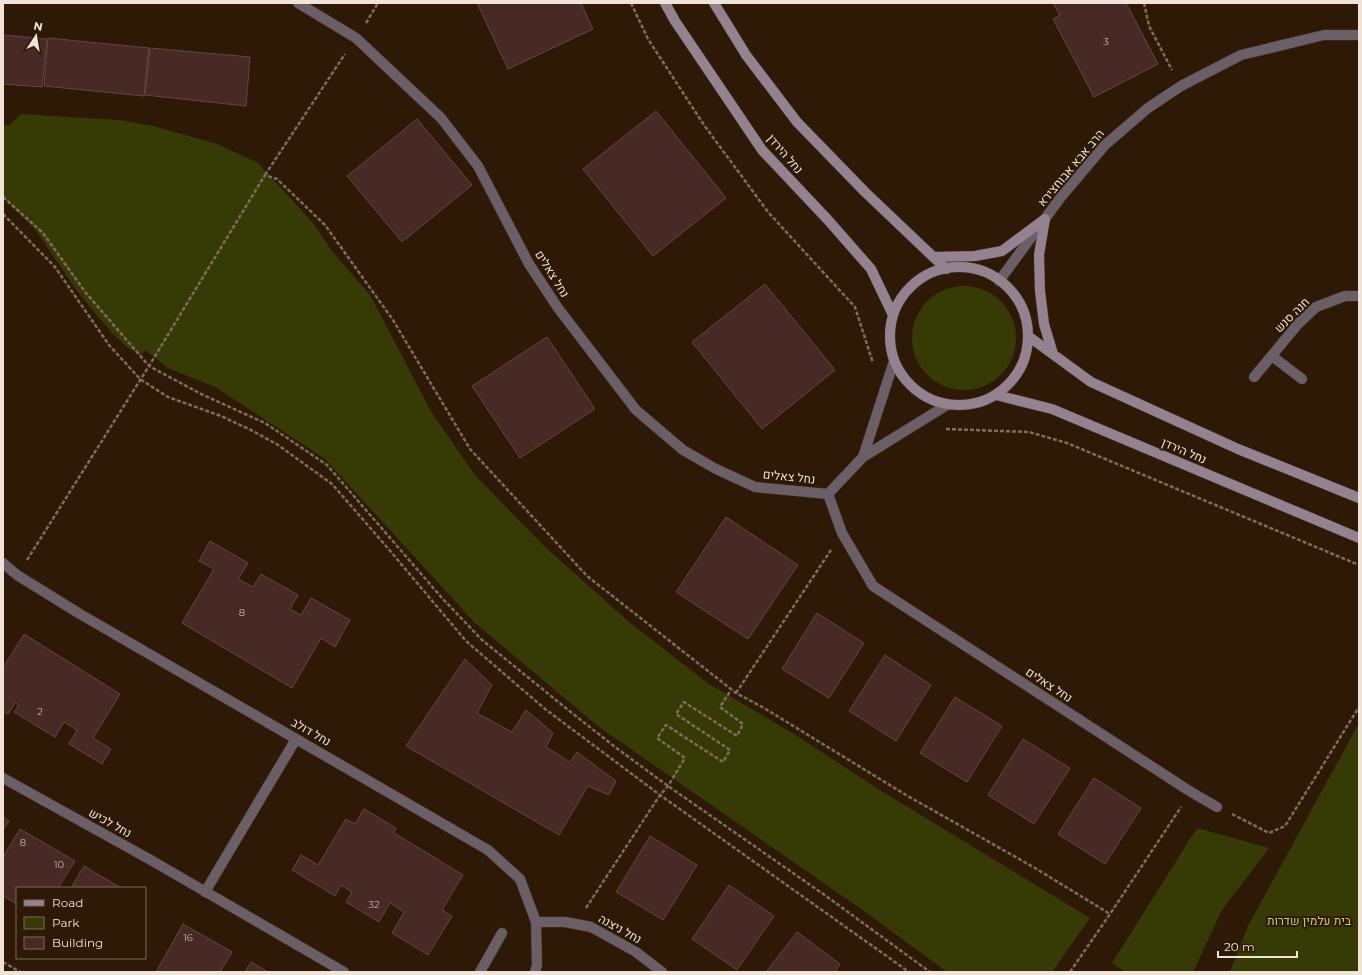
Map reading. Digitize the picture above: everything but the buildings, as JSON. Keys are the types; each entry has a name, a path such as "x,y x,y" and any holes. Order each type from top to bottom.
{"main road":[{"name":"נחל הירדן","path":"665,3 675,21 762,150 828,220 871,269 893,315"},
{"path":"714,3 746,55 797,122 864,192 946,269"},
{"path":"933,257 975,256 1002,252 1045,219"},
{"path":"1045,219 1039,255 1040,291 1044,324 1053,354"},
{"path":"965,268 983,272 999,280 1011,291 1020,305 1026,320 1028,336 1024,359 1013,380 996,395 981,402 964,406 947,405 925,397 907,382 894,361 890,338 893,315 901,298 913,284 929,274 946,269 965,268"},
{"name":"נחל הירדן","path":"1028,336 1091,382 1238,448 1359,498"},
{"name":"נחל הירדן","path":"996,395 1052,409 1359,538"}],"street":[{"name":"נחל צאלים","path":"298,3 356,38 441,118 478,166 533,270 558,308 636,410 683,450 716,469 748,484 755,487 828,494"},
{"name":"הרב אבא אבוחצירא","path":"999,280 1061,197 1105,145 1148,108 1181,86 1241,55 1324,35 1359,35"},
{"name":"חנה סנש","path":"1254,377 1298,324 1316,307 1345,296 1359,296"},
{"path":"1272,356 1302,379"},
{"name":"נחל צאלים","path":"863,457 894,361"},
{"name":"נחל צאלים","path":"828,494 863,457 947,405"},
{"name":"נחל צאלים","path":"828,494 842,533 873,586 1191,792 1217,807"},
{"name":"נחל דולב","path":"3,563 17,575 80,614 488,850 520,879 536,922 537,965 535,972"},
{"path":"205,892 296,739"},
{"name":"נחל לכיש","path":"3,778 344,972"},
{"name":"נחל ניצנה","path":"536,922 565,922 591,927 636,952 662,972"},
{"path":"480,972 502,933"}],"path":[{"path":"17,575 140,379 265,175 378,3"},
{"path":"631,3 648,39 704,125 768,212 855,307 884,394"},
{"path":"1144,3 1149,26 1181,86"},
{"path":"265,175 277,179 325,225 393,320 470,449 587,576 731,690 764,708 906,795 1035,868 1110,914"},
{"path":"3,197 43,233 86,294 148,366 201,394 265,423 327,464 442,598 482,640 567,709 668,786 826,896 930,972"},
{"path":"3,214 55,267 109,345 140,379 168,397 221,416 251,430 278,445 332,484 466,641 545,709 660,795 909,972"},
{"path":"917,423 951,430 1029,432 1067,443 1359,565"},
{"path":"736,693 819,570"},
{"path":"584,910 660,795 668,786 685,758 657,738 666,725 723,762 730,750 676,714 684,702 737,736 743,724 720,707 731,690"},
{"path":"1217,807 1270,833 1285,826 1359,707"},
{"path":"1070,972 1191,792"},
{"path":"3,962 20,972"}],"green space":[{"path":"21,114 119,120 153,126 217,144 258,163 314,224 331,250 370,295 432,413 475,475 544,546 629,622 709,684 794,734 883,792 1090,918 1052,972 947,972 864,911 599,727 475,623 325,459 215,387 168,368 145,350 141,355 128,348 111,332 77,291 35,229 3,198 3,124 9,126"},
{"path":"964,286 984,290 1001,301 1012,318 1016,338 1012,358 1001,375 984,386 964,390 944,386 927,375 916,358 912,338 916,318 927,301 944,290"},
{"name":"בית עלמין שדרות","path":"1359,723 1359,972 1230,972 1248,926"},
{"path":"1197,828 1269,848 1222,910 1193,972 1126,972 1112,963"}]}
